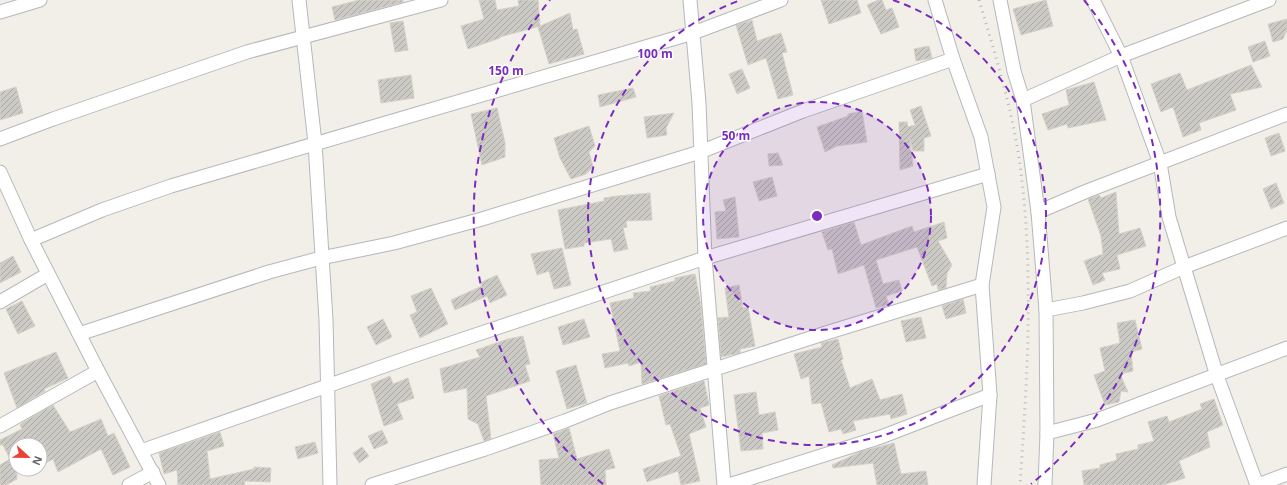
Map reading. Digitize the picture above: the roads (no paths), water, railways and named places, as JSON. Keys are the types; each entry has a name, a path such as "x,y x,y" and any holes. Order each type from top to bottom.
{"street":[{"path":"0,12 40,0"},
{"path":"299,0 315,142 326,320 330,485"},
{"path":"0,139 53,119 226,60 303,37 441,0"},
{"path":"690,0 699,103 705,258 724,485"},
{"path":"31,240 102,210 171,186 315,142 693,33 781,0"},
{"path":"935,0 953,59 982,137 994,207 982,285 990,395 984,485"},
{"path":"1000,0 1014,71 1023,100 1038,212 1046,310 1047,433 1045,485"},
{"path":"1093,0 1121,56 1160,163 1169,217 1217,376 1258,485 1287,474"},
{"path":"1023,100 1121,56 1269,0"},
{"path":"79,334 269,272 321,258 394,243 482,219 700,152 803,111 953,59"},
{"path":"1038,212 1087,191 1287,114"},
{"path":"0,172 48,274 159,485"},
{"path":"141,451 410,357 705,258 988,174"},
{"path":"1046,310 1083,303 1130,291 1184,267 1287,228"},
{"path":"0,302 48,274"},
{"path":"372,485 529,434 610,404 826,333 982,285"},
{"path":"1047,433 1097,420 1217,376 1287,348"},
{"path":"0,426 98,371"},
{"path":"729,485 881,437 990,395"},
{"path":"129,485 153,472"}],"railway":[{"path":"979,0 1004,86 1014,129 1025,212 1028,329 1020,485"}]}
